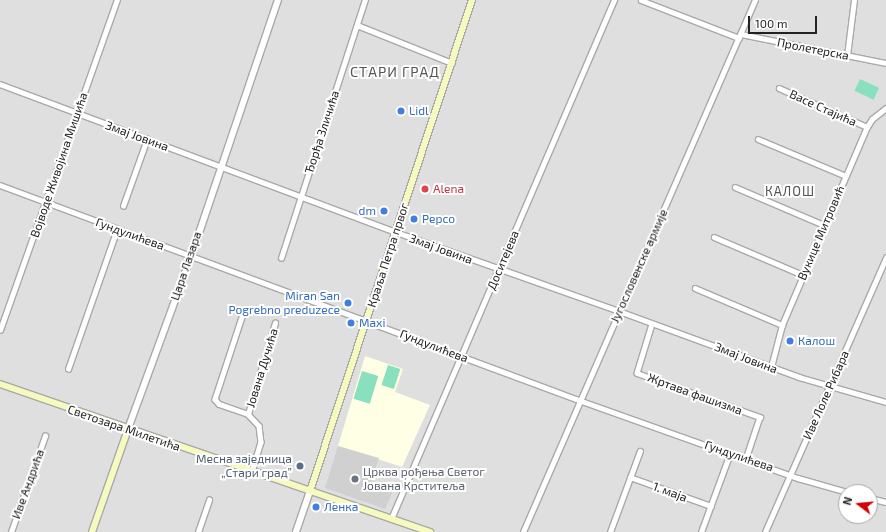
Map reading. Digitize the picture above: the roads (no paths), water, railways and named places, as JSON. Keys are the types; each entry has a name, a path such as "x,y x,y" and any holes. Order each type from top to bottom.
{"main road":[{"name":"Краља Петра првог","path":"310,491 472,0"},
{"name":"Светозара Милетића","path":"0,384 430,532"},
{"name":"Цара Лазара","path":"92,532 128,429"}],"street":[{"name":"Војводе Живојина Мишића","path":"0,330 117,0"},
{"name":"Цара Лазара","path":"128,429 190,256 278,0"},
{"name":"Ђорђа Зличића","path":"281,258 366,0"},
{"name":"Доситејева","path":"391,519 614,0"},
{"name":"Пролетерска","path":"641,0 740,36 886,63"},
{"name":"Југословенске армије","path":"523,532 755,0"},
{"path":"847,56 854,0"},
{"path":"357,26 452,63"},
{"name":"Змај Јовина","path":"0,84 146,140 221,166 499,270 620,311 771,367 830,387 886,402"},
{"name":"Васе Стајића","path":"779,88 867,127"},
{"name":"Вукице Митровић","path":"771,367 782,325 867,127 872,119 886,108"},
{"path":"758,139 846,176"},
{"path":"123,206 146,140"},
{"name":"Гундулићева","path":"0,185 581,401 809,481 838,489"},
{"path":"735,187 824,225"},
{"path":"68,368 117,228"},
{"path":"714,237 803,275"},
{"name":"Иве Лоле Рибара","path":"765,532 886,258"},
{"path":"695,288 782,325"},
{"path":"244,311 215,399 219,404 248,414 257,423 261,436 260,446 252,472"},
{"name":"Јована Дучића","path":"248,414 276,323"},
{"name":"Жртава фашизма","path":"652,324 636,373 760,417 746,459"},
{"name":"Иве Андрића","path":"11,532 45,436"},
{"path":"610,532 640,451"},
{"path":"701,532 730,453"},
{"name":"1. маја","path":"630,477 711,506"},
{"name":"Краља Петра првог","path":"296,532 310,491"},
{"path":"198,532 209,500"}],"place":[{"name":"Lidl","path":"401,111"},
{"name":"Alena","path":"425,189"},
{"name":"dm","path":"384,211"},
{"name":"Pepco","path":"414,219"},
{"name":"Miran San Pogrebno preduzece","path":"348,303"},
{"name":"Maxi","path":"351,323"},
{"name":"Калош","path":"790,341"},
{"name":"Месна заједница „Стари град”","path":"300,466"},
{"name":"Црква рођења Светог Јована Крститеља","path":"355,479"},
{"name":"Ленка","path":"316,507"}],"district":[{"name":"СТАРИ ГРАД","path":"395,72"},
{"name":"КАЛОШ","path":"790,191"}]}
